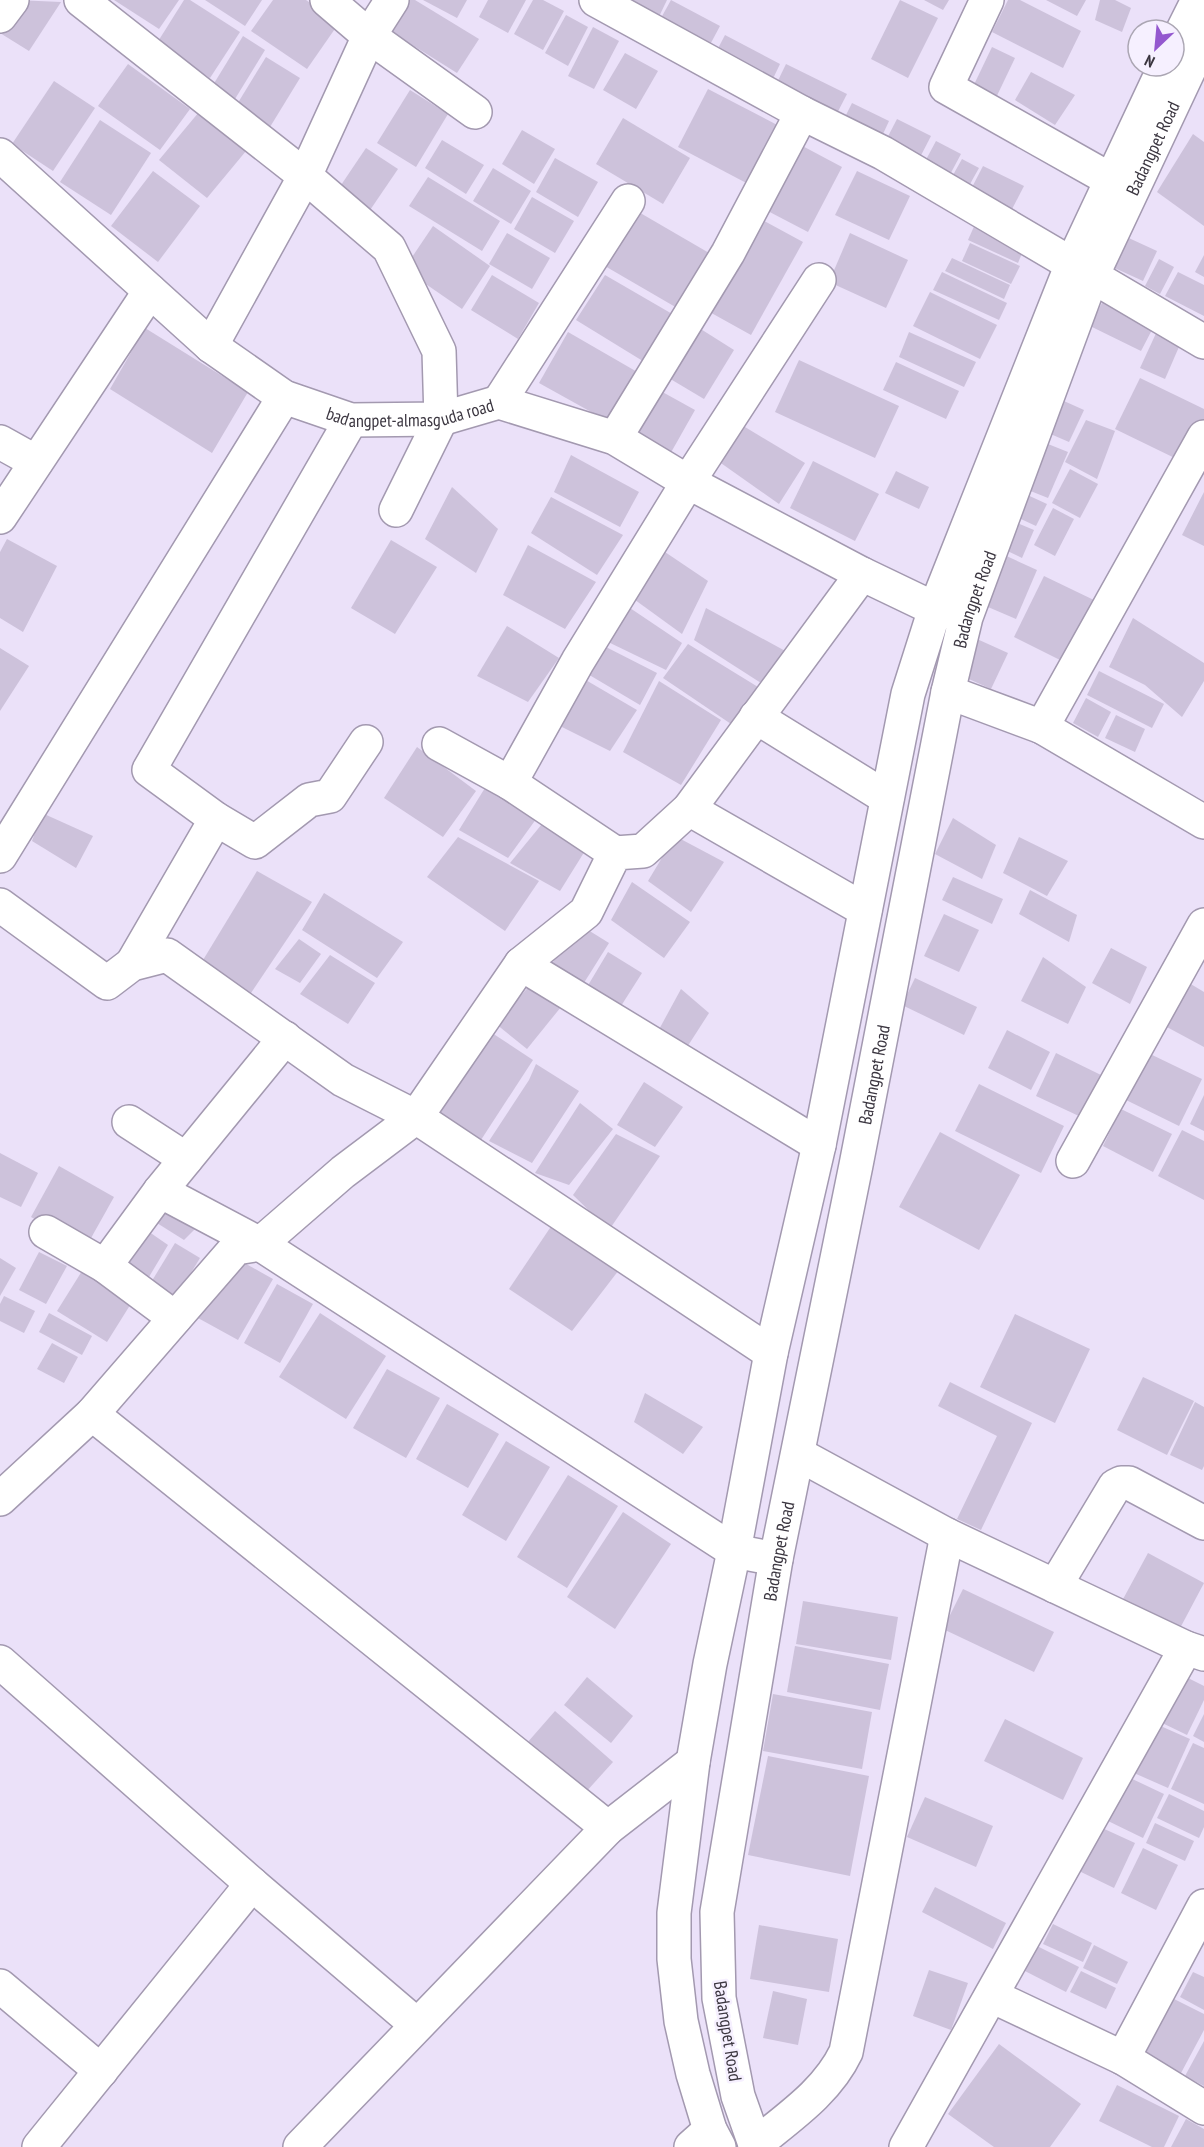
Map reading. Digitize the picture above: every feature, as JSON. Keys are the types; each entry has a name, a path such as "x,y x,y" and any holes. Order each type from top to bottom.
{"street":[{"path":"0,16 12,0"},
{"path":"81,0 305,176 389,248 439,351 441,419 396,510"},
{"path":"327,0 369,36 474,112"},
{"path":"211,346 305,176 369,36 392,0"},
{"path":"596,0 802,112 883,153 1204,342"},
{"path":"987,0 946,87 1111,180"},
{"path":"1186,24 1198,0"},
{"name":"Badangpet Road","path":"1082,270 1204,38"},
{"name":"Badangpet Road","path":"707,2141 681,2021 674,1959 674,1914 693,1762 771,1353 819,1145 908,693 950,613 1082,270 1111,180 1159,78"},
{"path":"615,438 728,253 802,112"},
{"name":"badangpet-almasguda road","path":"0,155 211,346 284,397 351,420 441,419 499,402 615,438 688,482 862,574 950,613"},
{"path":"499,402 628,201"},
{"path":"510,783 578,661 688,482 819,280"},
{"path":"0,518 150,291"},
{"path":"0,856 284,397"},
{"path":"351,420 149,770 216,819 255,842 309,800 330,796 366,742"},
{"path":"1042,727 1204,437"},
{"path":"0,442 36,462"},
{"path":"439,744 510,783 615,853 643,851 689,809 862,574"},
{"name":"Badangpet Road","path":"756,2146 738,2096 719,1998 717,1912 776,1559 856,1165 948,692 950,613"},
{"path":"948,692 1042,727 1204,822"},
{"path":"756,717 887,798"},
{"path":"689,809 865,910"},
{"path":"132,964 216,819"},
{"path":"0,1499 92,1414 236,1248 260,1244 343,1172 416,1117 521,964 586,912 615,853"},
{"path":"0,905 107,983 132,964 166,955 343,1080 416,1117 771,1353"},
{"path":"1073,1161 1204,925"},
{"path":"521,964 819,1145"},
{"path":"105,1266 160,1191 285,1038"},
{"path":"129,1122 186,1159"},
{"path":"160,1191 260,1244 734,1551 776,1559"},
{"path":"46,1232 105,1266 174,1318"},
{"path":"92,1414 608,1828"},
{"path":"798,1454 947,1535 1195,1651 906,2147"},
{"path":"1055,1586 1115,1486 1121,1483 1129,1483 1204,1523"},
{"path":"756,2146 827,2083 839,2068 846,2052 947,1535"},
{"path":"0,1662 252,1884 417,2025"},
{"path":"300,2147 608,1828 693,1762"},
{"path":"39,2147 252,1884"},
{"path":"1123,2058 1204,1906"},
{"path":"0,1986 101,2071"},
{"path":"992,1996 1123,2058 1204,2108"}],"building":[{"path":"16,0 61,2 29,51 0,33 0,26"},
{"path":"114,0 179,0 159,29"},
{"path":"184,0 190,0 240,32 210,78 157,43"},
{"path":"205,0 262,0 245,26"},
{"path":"273,0 306,0 339,23 307,69 251,31"},
{"path":"409,0 415,0 479,39 457,73 390,31"},
{"path":"423,0 467,0 457,18"},
{"path":"488,0 526,0 508,33 479,17"},
{"path":"533,0 543,0 564,11 543,50 514,34"},
{"path":"599,0 667,0 654,27"},
{"path":"671,0 720,26 705,54 656,27"},
{"path":"900,0 938,18 908,78 871,59"},
{"path":"924,0 949,0 943,10"},
{"path":"1008,0 1020,0 1081,31 1063,68 992,32"},
{"path":"1046,0 1086,0 1077,16"},
{"path":"1100,0 1115,0 1131,8 1122,32 1095,20"},
{"path":"566,15 588,27 568,66 545,53"},
{"path":"593,27 619,41 594,89 568,76"},
{"path":"725,35 780,64 768,89 712,60"},
{"path":"243,36 265,50 235,99 213,85"},
{"path":"992,47 1015,58 993,104 970,93"},
{"path":"625,53 658,71 636,109 603,90"},
{"path":"266,57 300,78 270,127 236,106"},
{"path":"128,64 190,109 160,150 98,106"},
{"path":"786,64 847,94 832,123 772,93"},
{"path":"1031,72 1075,95 1055,125 1015,100"},
{"path":"54,81 95,108 53,171 12,144"},
{"path":"708,89 783,128 752,186 678,147"},
{"path":"410,90 448,114 416,167 377,143"},
{"path":"852,103 889,121 877,147 839,129"},
{"path":"199,112 246,151 207,198 159,160"},
{"path":"623,118 690,158 663,204 596,164"},
{"path":"897,119 931,136 916,165 882,148"},
{"path":"100,120 151,153 111,215 60,182"},
{"path":"522,130 555,149 534,184 502,164"},
{"path":"1193,134 1204,142 1204,226 1157,192"},
{"path":"442,140 484,165 466,194 425,168"},
{"path":"936,141 961,154 946,182 921,169"},
{"path":"795,142 842,167 808,232 760,207"},
{"path":"366,148 398,169 366,216 335,194"},
{"path":"555,158 598,182 578,217 536,192"},
{"path":"962,159 979,168 965,193 948,184"},
{"path":"983,166 1024,186 1009,215 968,195"},
{"path":"493,168 531,191 511,224 473,201"},
{"path":"153,171 200,206 158,262 111,226"},
{"path":"857,171 910,196 889,240 835,215"},
{"path":"428,177 500,221 482,251 409,206"},
{"path":"532,197 574,221 555,253 514,229"},
{"path":"630,207 716,257 684,312 598,262"},
{"path":"757,217 803,242 751,335 706,310"},
{"path":"976,222 1025,246 1018,263 968,240"},
{"path":"433,226 490,266 462,309 404,269"},
{"path":"507,233 550,258 532,289 489,264"},
{"path":"850,233 908,260 886,308 829,282"},
{"path":"1120,234 1157,251 1143,281 1108,265"},
{"path":"970,243 1020,266 1011,284 962,261"},
{"path":"1204,255 1204,277 1195,272"},
{"path":"952,258 1010,285 1004,299 945,271"},
{"path":"1159,259 1174,267 1160,294 1145,286"},
{"path":"942,272 1007,303 999,320 933,290"},
{"path":"1178,272 1204,285 1204,316 1165,296"},
{"path":"492,275 539,303 518,339 471,310"},
{"path":"605,275 674,315 646,363 576,320"},
{"path":"930,292 997,325 980,359 913,326"},
{"path":"1103,301 1154,326 1141,351 1090,326"},
{"path":"688,321 734,350 704,399 657,371"},
{"path":"145,328 248,392 212,453 110,389"},
{"path":"1158,329 1182,340 1165,379 1140,368"},
{"path":"568,332 639,373 611,423 539,383"},
{"path":"909,332 976,362 964,387 899,357"},
{"path":"799,360 899,406 875,458 775,412"},
{"path":"896,362 959,391 946,419 883,390"},
{"path":"1140,378 1204,409 1204,429 1187,464 1115,429"},
{"path":"648,384 695,410 669,456 622,430"},
{"path":"1055,397 1084,410 1069,442 1039,429"},
{"path":"1086,420 1115,431 1097,479 1065,462"},
{"path":"740,424 805,463 779,504 718,461"},
{"path":"1038,440 1068,452 1048,498 1018,486"},
{"path":"571,455 639,492 620,527 554,492"},
{"path":"813,461 879,494 855,541 790,508"},
{"path":"1070,469 1098,484 1080,518 1052,503"},
{"path":"896,471 929,487 919,509 885,493"},
{"path":"452,487 498,529 476,573 425,539"},
{"path":"1021,492 1047,504 1036,526 1010,514"},
{"path":"1204,492 1204,546 1182,535"},
{"path":"551,497 623,535 597,575 531,533"},
{"path":"1053,508 1074,519 1055,556 1034,545"},
{"path":"1010,520 1034,530 1022,558 997,546"},
{"path":"7,539 57,566 23,632 0,618 0,552"},
{"path":"391,540 437,567 395,634 351,608"},
{"path":"528,545 596,582 565,629 503,595"},
{"path":"659,548 708,581 682,634 631,597"},
{"path":"1002,554 1037,570 1016,619 981,604"},
{"path":"1044,576 1098,602 1068,664 1014,637"},
{"path":"627,606 682,643 666,670 604,640"},
{"path":"706,608 789,653 761,683 694,640"},
{"path":"1133,618 1204,663 1204,681 1182,717 1145,685 1109,667"},
{"path":"507,626 559,658 528,702 477,676"},
{"path":"977,639 1008,653 991,689 960,675"},
{"path":"688,644 758,687 734,726 663,678"},
{"path":"604,646 657,673 640,705 586,673"},
{"path":"0,648 29,666 0,711"},
{"path":"1099,671 1164,704 1152,728 1087,695"},
{"path":"584,679 637,710 610,751 556,724"},
{"path":"659,681 721,720 681,785 623,752"},
{"path":"1086,698 1111,712 1098,737 1073,723"},
{"path":"1116,715 1145,729 1135,752 1105,738"},
{"path":"417,747 476,791 443,837 384,798"},
{"path":"488,783 539,815 508,858 459,830"},
{"path":"42,813 93,836 76,868 32,841"},
{"path":"551,813 588,846 560,891 510,863"},
{"path":"953,818 996,845 982,879 935,854"},
{"path":"675,836 724,862 691,912 648,881"},
{"path":"458,837 539,881 505,931 427,877"},
{"path":"1019,837 1068,861 1047,896 1003,873"},
{"path":"257,871 312,902 247,999 200,965"},
{"path":"953,877 1003,899 992,924 942,900"},
{"path":"632,882 690,922 664,958 611,920"},
{"path":"1030,890 1077,915 1069,942 1019,914"},
{"path":"324,893 403,942 377,978 302,930"},
{"path":"944,914 979,930 959,972 924,956"},
{"path":"580,925 609,943 582,986 550,966"},
{"path":"299,939 321,954 300,983 275,969"},
{"path":"1111,948 1147,967 1130,1004 1092,983"},
{"path":"608,952 642,973 614,1017 581,997"},
{"path":"330,955 375,983 348,1024 300,994"},
{"path":"1043,957 1086,987 1068,1024 1021,1001"},
{"path":"915,978 977,1007 964,1035 902,1005"},
{"path":"1189,983 1204,992 1204,1047 1165,1026"},
{"path":"531,984 565,1002 527,1049 496,1024"},
{"path":"681,989 709,1013 682,1055 656,1035"},
{"path":"1007,1030 1050,1052 1031,1090 988,1068"},
{"path":"492,1033 533,1060 479,1143 439,1115"},
{"path":"1146,1052 1202,1079 1179,1126 1124,1099"},
{"path":"1056,1053 1101,1075 1081,1117 1036,1096"},
{"path":"536,1064 579,1091 532,1163 489,1141 529,1080"},
{"path":"644,1082 683,1107 655,1147 617,1125"},
{"path":"979,1084 1064,1126 1041,1173 955,1131"},
{"path":"1204,1095 1204,1131 1190,1124"},
{"path":"580,1103 613,1129 569,1185 535,1173"},
{"path":"1121,1109 1172,1134 1153,1172 1103,1146"},
{"path":"1182,1130 1204,1141 1204,1200 1158,1176"},
{"path":"940,1132 1020,1175 979,1250 899,1207"},
{"path":"616,1134 660,1156 609,1230 573,1195"},
{"path":"0,1153 38,1173 21,1207 0,1197"},
{"path":"59,1166 114,1197 86,1247 31,1217"},
{"path":"169,1200 203,1221 184,1240 149,1218"},
{"path":"554,1222 622,1266 572,1331 509,1289"},
{"path":"142,1227 168,1245 143,1287 114,1271"},
{"path":"175,1243 200,1258 172,1304 147,1289"},
{"path":"39,1252 67,1266 46,1304 19,1290"},
{"path":"232,1256 273,1279 238,1340 198,1318"},
{"path":"0,1258 16,1268 0,1296"},
{"path":"82,1271 132,1302 107,1342 57,1311"},
{"path":"277,1284 313,1304 280,1363 244,1343"},
{"path":"4,1296 35,1311 24,1333 0,1321 0,1304"},
{"path":"49,1313 92,1336 82,1355 39,1332"},
{"path":"320,1313 386,1356 346,1419 279,1377"},
{"path":"1015,1314 1090,1349 1055,1423 980,1387"},
{"path":"52,1343 78,1357 64,1383 37,1369"},
{"path":"387,1369 440,1398 406,1458 353,1428"},
{"path":"1143,1377 1194,1401 1167,1455 1117,1430"},
{"path":"950,1382 1032,1423 981,1530 957,1519 997,1436 938,1406"},
{"path":"645,1393 703,1427 683,1454 634,1422"},
{"path":"1195,1402 1204,1407 1204,1466 1202,1470 1170,1455"},
{"path":"447,1404 499,1434 468,1488 416,1459"},
{"path":"506,1441 550,1467 506,1541 462,1515"},
{"path":"568,1475 618,1506 567,1588 517,1557"},
{"path":"623,1512 671,1544 615,1629 567,1597"},
{"path":"1148,1553 1204,1583 1178,1632 1122,1601"},
{"path":"963,1589 1054,1632 1034,1672 943,1629"},
{"path":"803,1601 898,1617 891,1660 796,1644"},
{"path":"795,1646 889,1664 880,1710 787,1692"},
{"path":"1178,1673 1204,1686 1204,1700 1187,1735 1156,1720"},
{"path":"587,1677 633,1716 611,1743 564,1705"},
{"path":"773,1694 872,1712 862,1769 763,1751"},
{"path":"555,1711 613,1762 585,1793 527,1743"},
{"path":"1204,1714 1204,1742 1193,1736"},
{"path":"1005,1719 1083,1758 1063,1800 984,1761"},
{"path":"1156,1724 1190,1739 1168,1788 1134,1773"},
{"path":"1193,1743 1204,1748 1204,1804 1171,1789"},
{"path":"768,1756 869,1776 850,1876 748,1855"},
{"path":"1126,1776 1164,1794 1143,1838 1106,1820"},
{"path":"1169,1794 1204,1811 1204,1827 1199,1838 1157,1818"},
{"path":"925,1797 993,1826 976,1867 907,1837"},
{"path":"1155,1823 1194,1841 1185,1861 1146,1843"},
{"path":"1100,1827 1135,1843 1114,1888 1079,1871"},
{"path":"1143,1848 1178,1865 1156,1910 1121,1893"},
{"path":"935,1887 1006,1923 993,1949 922,1912"},
{"path":"1053,1924 1092,1943 1083,1962 1043,1944"},
{"path":"759,1925 838,1939 829,1992 750,1979"},
{"path":"1033,1944 1079,1967 1066,1992 1021,1969"},
{"path":"1094,1945 1128,1962 1117,1984 1083,1968"},
{"path":"929,1970 968,1983 951,2030 913,2016"},
{"path":"1081,1971 1116,1988 1106,2009 1070,1992"},
{"path":"1193,1972 1204,1977 1204,2010 1180,1997"},
{"path":"773,1991 807,1999 798,2045 763,2038"},
{"path":"1174,1999 1204,2014 1204,2030 1181,2073 1145,2054"},
{"path":"1204,2041 1204,2086 1185,2076"},
{"path":"999,2044 1081,2104 1050,2147 994,2147 948,2114"},
{"path":"1117,2085 1179,2116 1164,2147 1152,2147 1099,2121"},
{"path":"1186,2119 1204,2129 1204,2147 1171,2147"}]}
